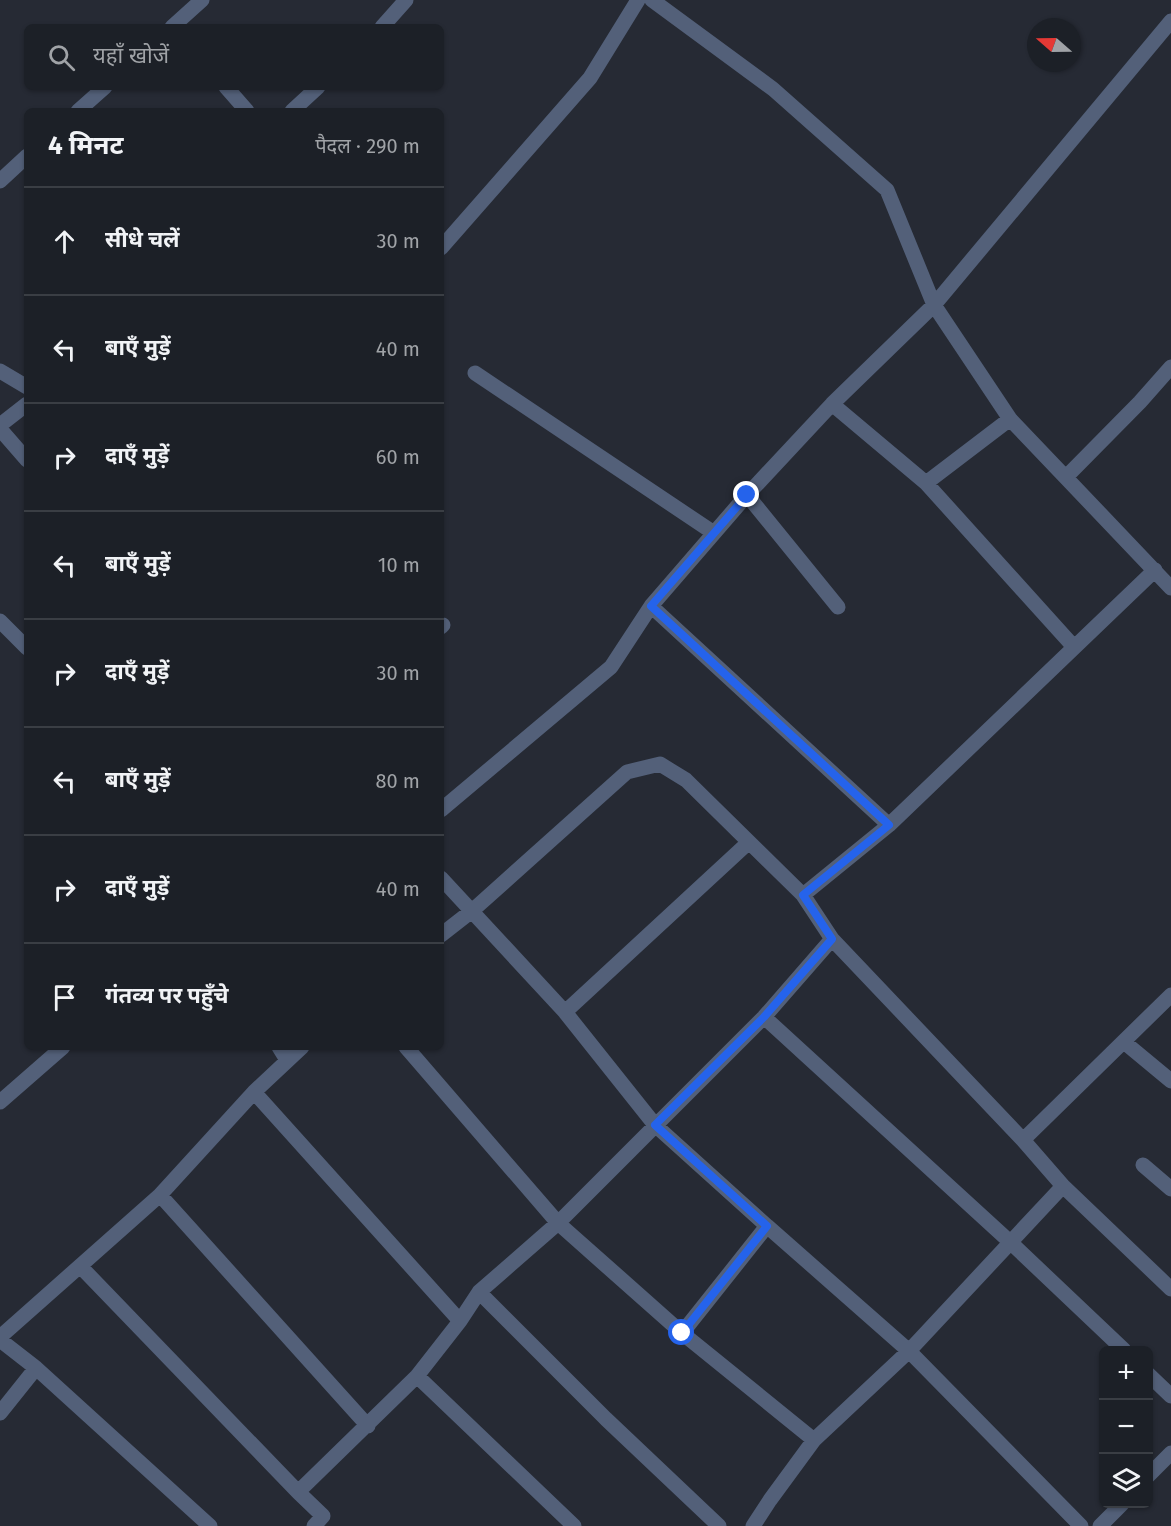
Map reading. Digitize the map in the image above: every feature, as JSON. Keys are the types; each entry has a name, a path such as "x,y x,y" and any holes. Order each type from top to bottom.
{"street":[{"path":"176,24 202,0"},
{"path":"385,24 406,0"},
{"path":"444,245 590,78 638,0"},
{"path":"652,0 773,89 887,190 934,305 1010,419 1171,588"},
{"path":"444,807 611,667 651,606 714,533 832,404 934,305 1171,21"},
{"path":"81,108 102,90"},
{"path":"229,90 244,108"},
{"path":"295,108 315,90"},
{"path":"0,180 24,159"},
{"path":"1066,477 1171,367"},
{"path":"0,371 24,385"},
{"path":"475,373 714,533"},
{"path":"832,404 926,483 1074,647"},
{"path":"24,407 0,427 24,456"},
{"path":"926,483 1010,419"},
{"path":"747,495 838,607"},
{"path":"803,895 889,825 1155,570"},
{"path":"651,606 889,825"},
{"path":"0,621 24,645"},
{"path":"444,933 473,910 627,772 660,764 686,780 803,895 832,939 1023,1140 1063,1186 1171,1289"},
{"path":"565,1012 749,842"},
{"path":"444,881 565,1012 655,1125 909,1350 1081,1526"},
{"path":"298,1492 417,1376 460,1321 479,1292 558,1223 764,1017 832,939"},
{"path":"1023,1140 1171,994"},
{"path":"764,1017 1009,1241 1120,1346"},
{"path":"1124,1042 1171,1081"},
{"path":"0,1102 60,1050"},
{"path":"409,1050 558,1223 682,1333 814,1440"},
{"path":"210,1526 0,1338 160,1195 254,1092 283,1053"},
{"path":"254,1092 460,1321"},
{"path":"1143,1165 1171,1189"},
{"path":"753,1526 814,1440 909,1350 1063,1186"},
{"path":"160,1195 368,1426"},
{"path":"682,1333 767,1226"},
{"path":"80,1266 298,1492 323,1523"},
{"path":"479,1292 598,1411 719,1526"},
{"path":"0,1413 36,1368"},
{"path":"417,1376 574,1526"},
{"path":"1153,1378 1171,1396"},
{"path":"1153,1472 1169,1458"},
{"path":"1100,1526 1117,1508"}],"route":[{"path":"682,1333 767,1226 655,1125 764,1017 832,939 803,895 889,825 651,606 747,495"}]}
